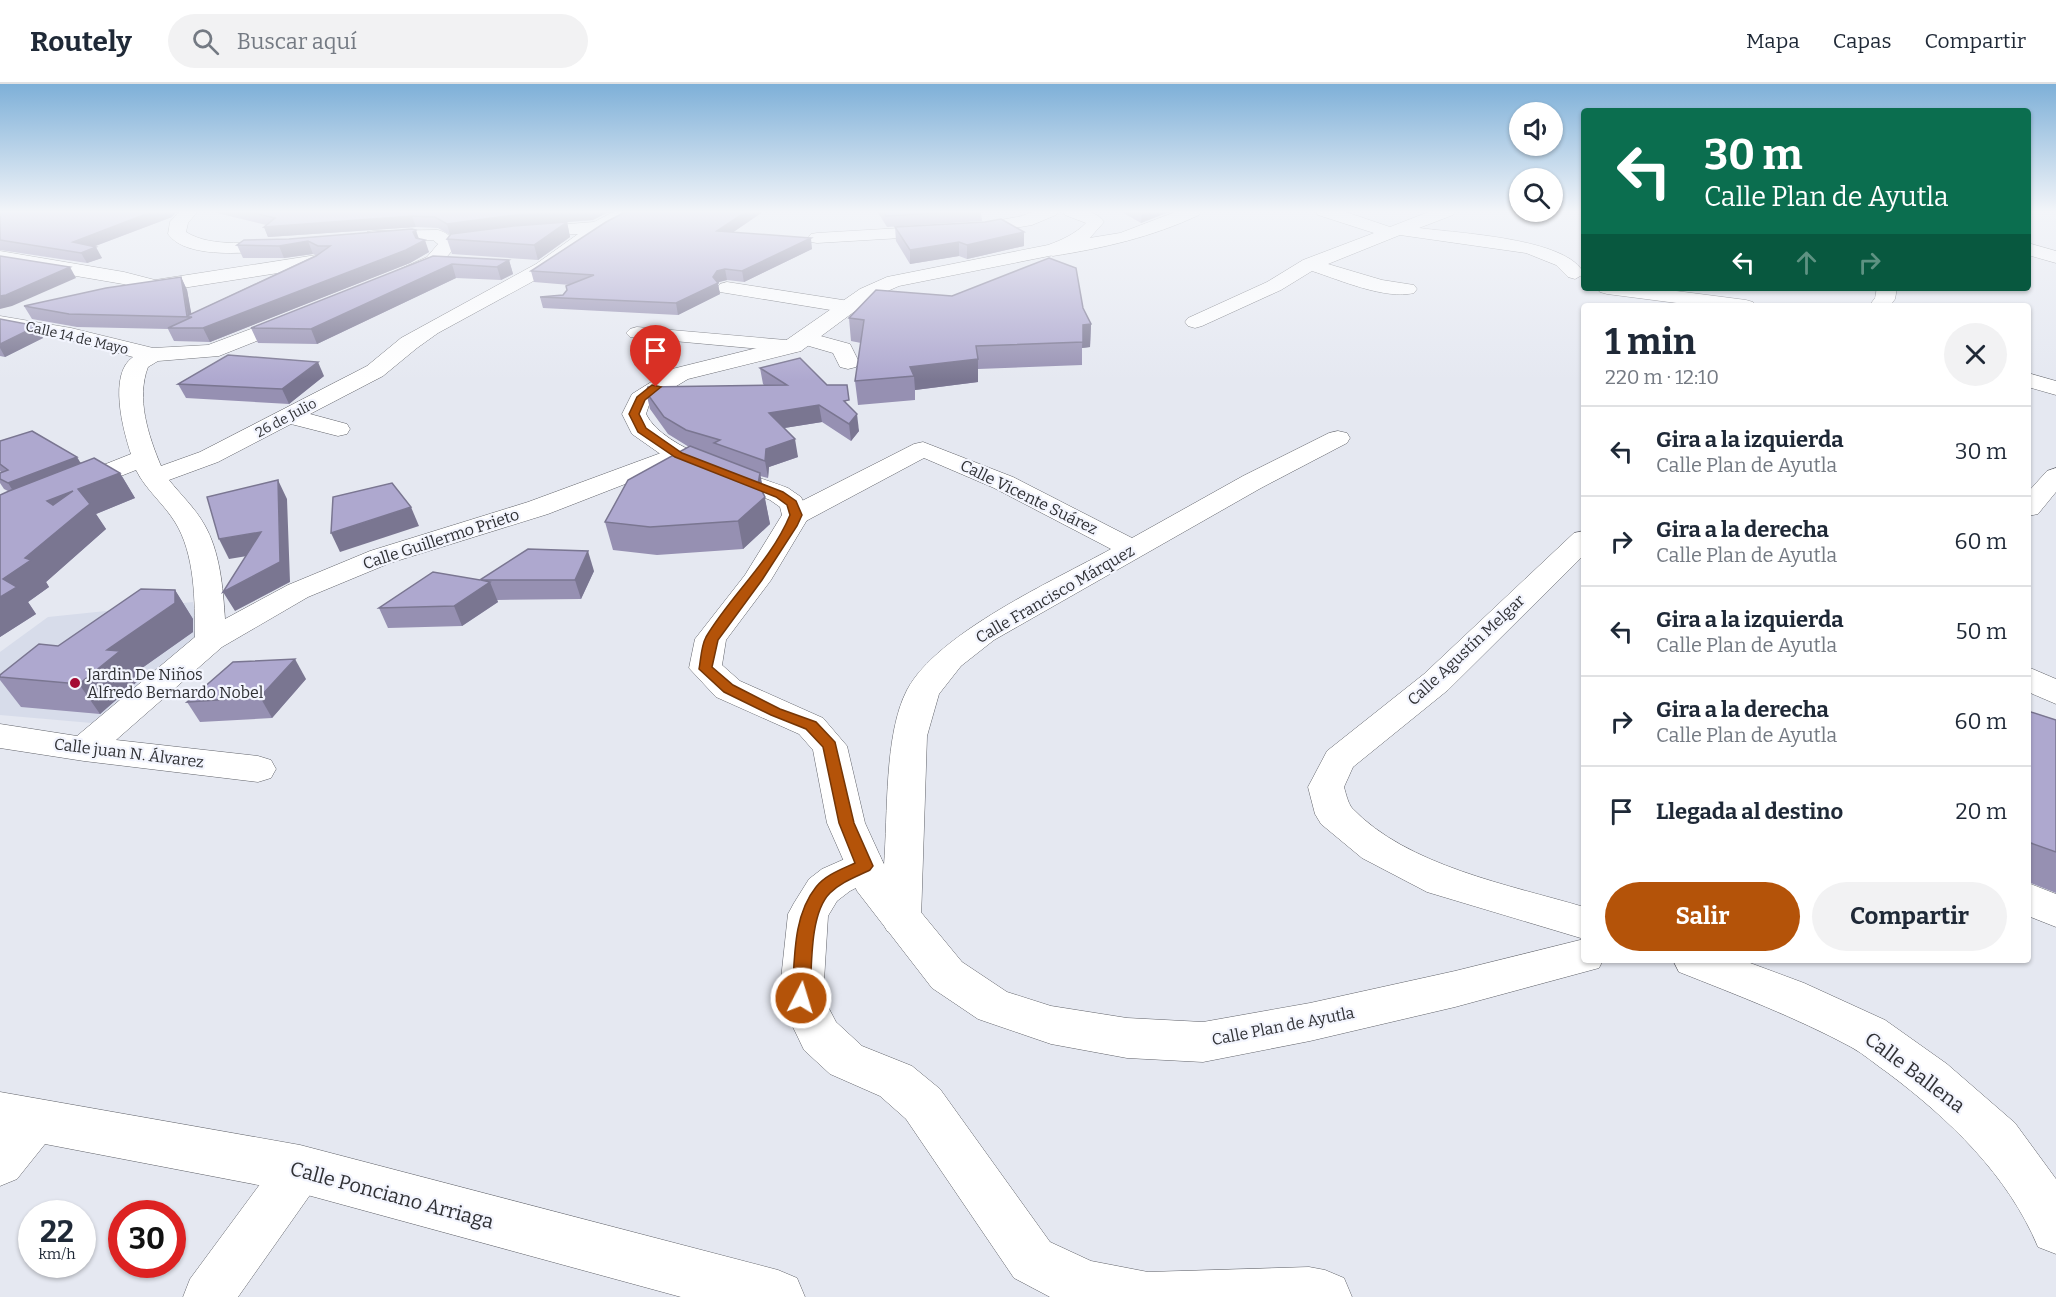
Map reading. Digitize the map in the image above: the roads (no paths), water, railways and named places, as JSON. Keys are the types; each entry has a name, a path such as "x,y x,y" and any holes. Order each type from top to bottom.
{"street":[{"path":"63,268 124,278 154,286"},
{"path":"113,293 256,268"},
{"path":"375,287 417,268"},
{"name":"26 de Julio","path":"0,516 148,468 209,457 375,371 409,342 542,268"},
{"path":"796,515 792,503 779,494 678,455 641,429 634,414 640,399 680,374 800,342 867,293 894,281 963,268"},
{"path":"1195,322 1274,286 1304,268"},
{"path":"1321,268 1380,286 1407,289"},
{"path":"507,288 538,296"},
{"path":"727,288 849,307"},
{"path":"1630,291 1723,303"},
{"path":"0,317 42,309"},
{"name":"Calle 14 de Mayo","path":"0,322 71,334 153,355 211,351 309,313"},
{"path":"637,333 800,342 842,349 848,362"},
{"path":"153,355 138,363 131,385 148,468 194,530 210,595 211,640"},
{"path":"2031,381 2056,388"},
{"path":"289,416 338,429"},
{"name":"Calle Francisco Márquez","path":"901,919 910,736 923,691 950,659 983,633 1132,549 1338,438"},
{"name":"Calle Vicente Suárez","path":"796,515 923,449 976,468 1058,508 1132,549"},
{"name":"Calle Guillermo Prieto","path":"84,749 211,640 298,591 380,557 538,508 678,455"},
{"path":"2031,505 2056,476"},
{"name":"Calle Plan de Ayutla","path":"796,515 756,580 711,639 705,669 728,689 811,726 830,746 846,823 871,880 947,975 993,1006 1051,1025 1127,1038 1203,1042 1310,1022 1455,989 1581,957"},
{"name":"Calle Agustín Melgar","path":"1581,542 1436,682 1339,760 1326,787 1334,814 1376,848 1442,881 1581,922"},
{"path":"2031,680 2056,693"},
{"name":"Calle juan N. Álvarez","path":"0,736 84,749 258,769"},
{"path":"865,866 836,880 822,890 808,915 801,998 820,1036 846,1060 896,1081 923,1104 1032,1260 1086,1287 1143,1297"},
{"path":"2031,900 2056,911"},
{"name":"Calle Ballena","path":"1702,963 1790,996 1869,1034 1931,1079 1998,1139 2049,1211 2056,1229"},
{"path":"0,1162 17,1117"},
{"name":"Calle Ponciano Arriaga","path":"17,1117 300,1169 778,1297"},
{"path":"208,1297 300,1169"},
{"path":"1152,1297 1309,1294 1324,1297"}],"place":[{"name":"Jardin De Niños Alfredo Bernardo Nobel","path":"75,683"}]}
